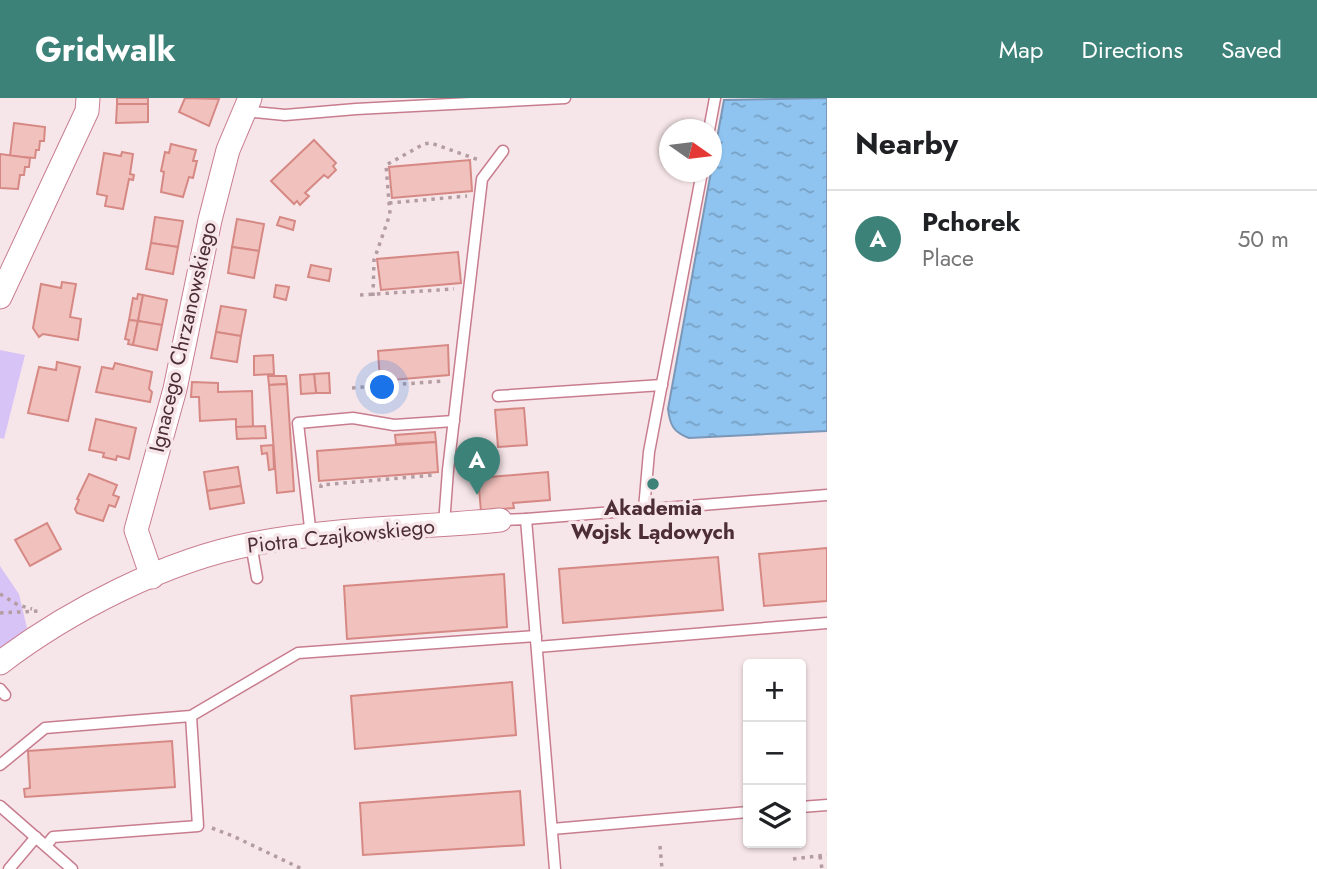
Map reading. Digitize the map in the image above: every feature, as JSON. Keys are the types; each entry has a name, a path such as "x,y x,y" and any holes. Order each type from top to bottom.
{"street":[{"path":"0,297 87,111 88,98"},
{"name":"Ignacego Chrzanowskiego","path":"152,577 136,530 175,389 222,173 228,150 247,104"},
{"name":"Piotra Czajkowskiego","path":"0,663 60,621 152,577 215,553 251,544 345,531 500,520"}],"lane":[{"path":"247,104 285,115 565,98"},
{"path":"711,119 715,98"},
{"path":"444,524 482,179 503,150"},
{"path":"644,509 649,452 700,182"},
{"path":"498,396 662,385"},
{"path":"311,536 298,423 354,418 394,425 454,421"},
{"path":"500,520 827,495"},
{"path":"526,519 555,869"},
{"path":"251,544 257,578"},
{"path":"0,765 45,728 191,716 299,653 537,642 827,623"},
{"path":"46,846 53,837 198,825 191,716"},
{"path":"806,807 827,805"},
{"path":"0,806 72,869"},
{"path":"552,829 743,812"},
{"path":"9,869 36,837"}],"path":[{"path":"373,296 374,260 390,214 386,165 424,144 431,143 491,166"},
{"path":"389,204 480,197"},
{"path":"359,295 470,289"},
{"path":"352,388 459,381"},
{"path":"321,485 431,475"},
{"path":"0,594 18,605 38,611"},
{"path":"0,613 46,611"},
{"path":"198,825 235,837 302,869"},
{"path":"660,846 662,869"},
{"path":"793,859 827,855"},
{"path":"820,856 822,869"}],"shaded area":[{"path":"0,350 25,355 4,439 0,438"},
{"path":"0,566 19,594 27,628 0,651"}],"water":[{"path":"827,98 827,431 689,438 673,427 670,419 668,409 709,182 722,182 721,119 724,100"}],"building":[{"path":"117,98 148,98 148,104 117,104"},
{"path":"185,98 219,99 209,126 179,112"},
{"path":"117,104 148,104 148,122 116,123"},
{"path":"14,123 45,127 44,141 40,141 35,158 10,156"},
{"path":"314,140 336,163 333,166 336,170 328,178 324,175 305,193 309,196 300,205 297,201 294,204 271,181"},
{"path":"171,144 196,150 193,161 197,161 193,178 189,177 183,197 161,192 164,172 161,171 165,152 169,153"},
{"path":"122,152 133,154 130,174 134,175 133,180 129,179 123,209 105,206 107,196 97,194 104,153 121,156"},
{"path":"0,154 30,158 29,167 25,167 24,175 20,175 18,189 0,188"},
{"path":"470,160 472,191 392,198 389,167"},
{"path":"155,217 183,221 178,247 151,243"},
{"path":"280,217 295,221 293,230 277,225"},
{"path":"237,219 264,224 259,251 232,247"},
{"path":"151,243 178,247 173,274 146,269"},
{"path":"232,247 259,251 254,278 228,273"},
{"path":"458,252 461,283 381,290 377,259"},
{"path":"311,265 331,269 329,281 308,277"},
{"path":"62,282 76,284 70,317 81,319 78,340 43,334 39,337 33,328 41,284 61,288"},
{"path":"276,285 289,287 286,300 274,297"},
{"path":"138,294 143,295 138,321 129,320 133,298 137,299"},
{"path":"143,295 167,300 162,325 138,321"},
{"path":"221,306 246,310 241,336 216,332"},
{"path":"129,320 138,321 133,345 128,344 129,340 125,339"},
{"path":"138,321 162,325 157,350 133,345"},
{"path":"216,332 241,336 237,362 211,358"},
{"path":"448,345 449,375 380,381 378,351"},
{"path":"273,355 274,374 254,375 254,356"},
{"path":"57,362 80,367 68,421 28,413 39,367 56,370"},
{"path":"115,363 152,372 150,402 96,392 102,367 113,369"},
{"path":"329,373 330,393 316,393 314,374"},
{"path":"314,374 316,393 301,394 300,375"},
{"path":"268,376 286,376 287,384 269,385"},
{"path":"192,382 218,383 218,392 252,391 253,427 236,427 236,419 200,421 199,397 191,397"},
{"path":"287,384 294,491 277,493 269,385"},
{"path":"524,408 527,445 498,447 495,410"},
{"path":"96,419 136,428 129,459 117,456 116,460 103,457 104,453 89,450"},
{"path":"265,426 266,438 237,439 236,427"},
{"path":"435,432 436,442 396,444 395,435"},
{"path":"436,442 438,472 319,481 317,451"},
{"path":"273,445 274,469 269,470 267,453 262,454 261,446"},
{"path":"238,467 241,486 207,491 204,472"},
{"path":"548,472 550,500 513,503 514,508 481,511 478,478"},
{"path":"89,474 117,485 113,495 119,497 115,507 109,505 103,521 77,513 75,509"},
{"path":"241,486 244,503 210,509 207,491"},
{"path":"47,523 61,549 30,566 15,540"},
{"path":"827,548 827,601 764,606 759,554"},
{"path":"718,557 723,610 563,623 559,569"},
{"path":"504,574 507,627 347,639 344,586"},
{"path":"512,682 516,735 355,749 351,696"},
{"path":"172,741 175,787 25,797 24,789 30,788 28,751"},
{"path":"520,791 524,845 363,855 360,803"}],"place":[{"name":"Akademia Wojsk Lądowych","path":"653,484"},
{"name":"Pchorek","path":"477,495"}]}
